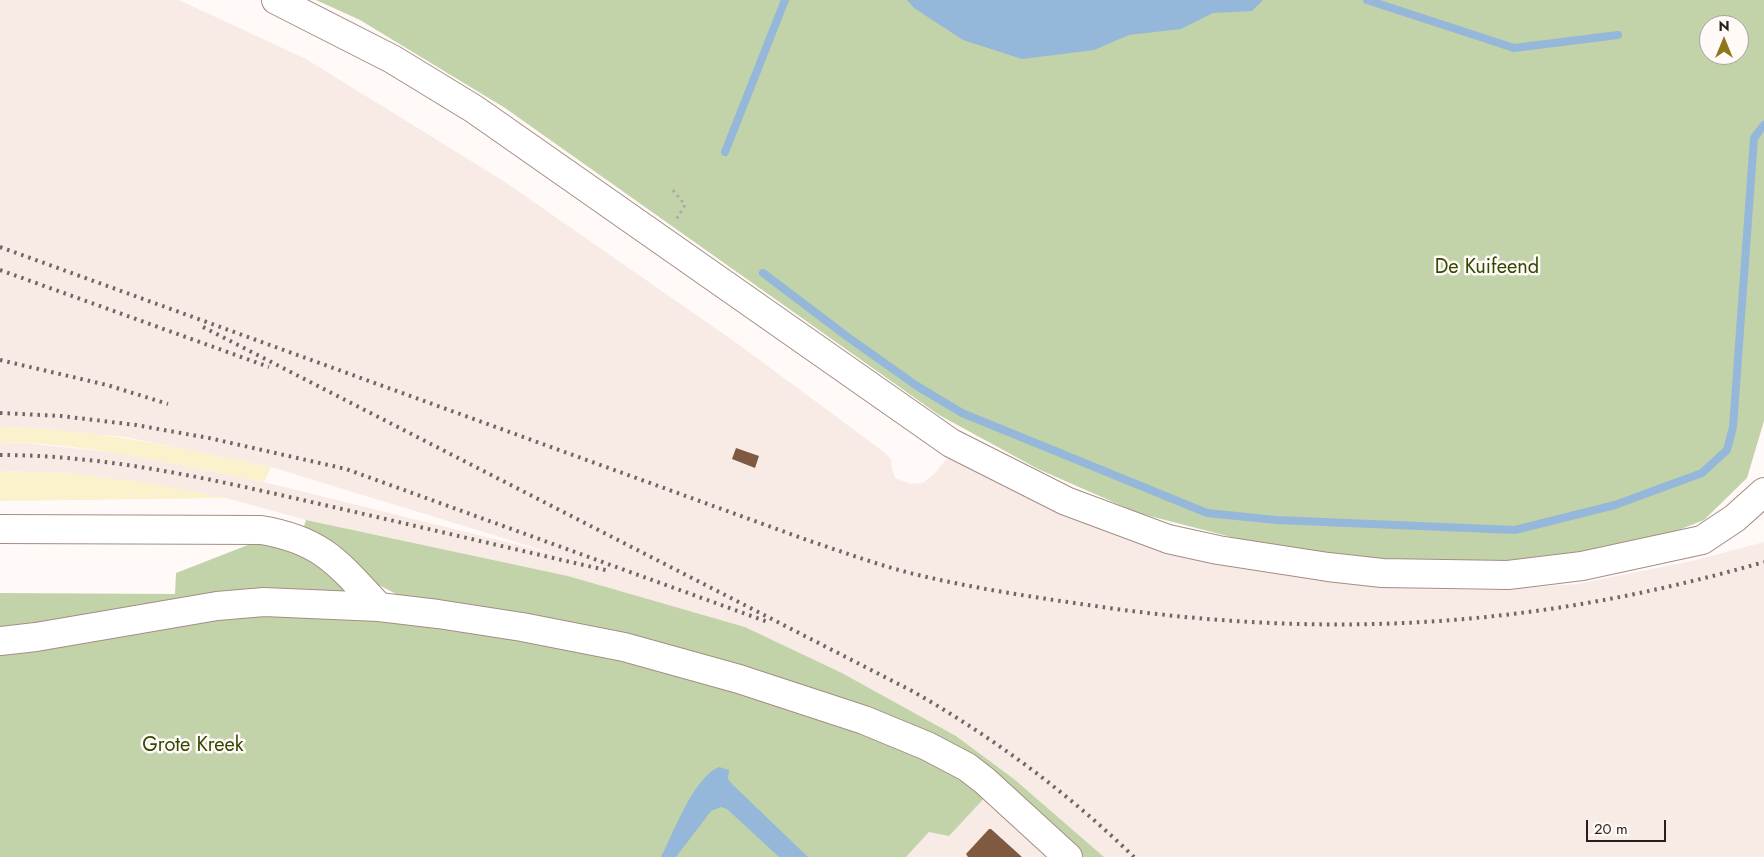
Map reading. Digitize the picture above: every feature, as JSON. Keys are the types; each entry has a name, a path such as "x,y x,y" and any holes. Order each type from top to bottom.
{"street":[{"path":"276,0 392,59 474,109 951,443 1066,501 1168,539 1218,550 1382,573 1508,575 1582,566 1702,540 1735,518 1764,492"},
{"path":"0,529 261,530 288,534 312,544 330,557 379,608"},
{"path":"0,641 36,637 242,603 303,602 379,608 522,627 608,643 739,679 864,720 927,746 967,767 1003,797 1068,857"}],"shaded area":[{"path":"0,0 179,0 306,59 505,182 738,344 884,452 891,459 895,478 911,484 923,483 935,473 949,456 1237,564 1317,580 1422,589 1493,590 1576,584 1692,561 1764,542 1764,857 1104,857 1014,779 956,736 842,673 745,627 568,576 306,520 226,498 65,473 0,471 0,442 120,453 264,482 559,555 271,467 125,437 0,427"},
{"path":"996,784 1083,857 906,857 929,832"}],"green space":[{"name":"De Kuifeend","path":"316,0 1764,0 1764,421 1747,478 1704,520 1663,536 1576,557 1468,563 1371,558 1262,545 1138,513 1038,469 939,415 505,108 360,20"},
{"path":"306,520 568,576 745,627 842,673 956,736 1014,779 1104,857 1083,857 996,784 946,749 410,601 363,577 302,533"},
{"path":"261,544 297,554 320,565 330,573 345,592 0,631 0,593 175,594 176,573 248,545"},
{"name":"Grote Kreek","path":"275,611 374,615 655,662 894,740 988,794 949,836 929,832 906,857 0,857 0,653 189,619"}],"sand":[{"path":"0,427 68,431 136,440 271,467 264,482 166,462 67,446 0,442"},
{"path":"0,471 65,473 136,481 226,498 0,501"}],"water":[{"path":"907,0 1263,0 1252,11 1213,13 1181,29 1129,35 1094,50 1022,59 963,40 914,8"},
{"path":"719,767 729,770 728,779 733,785 808,857 779,857 727,809 721,807 711,811 676,857 661,857 678,820 693,794 701,782"}],"building":[{"path":"736,448 759,456 755,468 732,459"},
{"path":"989,829 1022,857 968,857 966,854"}],"waterway":[{"path":"725,152 785,0"},
{"path":"1367,0 1514,48 1618,35"},
{"path":"763,273 849,338 917,386 962,413 1207,513 1276,520 1515,530 1615,505 1702,473 1727,450 1733,427 1754,138 1764,125"}],"railway":[{"path":"0,247 807,540 901,570 984,589 1102,607 1188,617 1272,623 1354,624 1435,621 1516,614 1598,601 1680,584 1764,562"},
{"path":"0,270 269,367"},
{"path":"203,327 914,692 973,728 1029,768 1109,833 1134,857"},
{"path":"0,360 107,385 168,404"},
{"path":"0,413 61,416 136,425 209,438 346,469 768,622"},
{"path":"0,455 81,459 162,470 281,495 610,571"}]}
